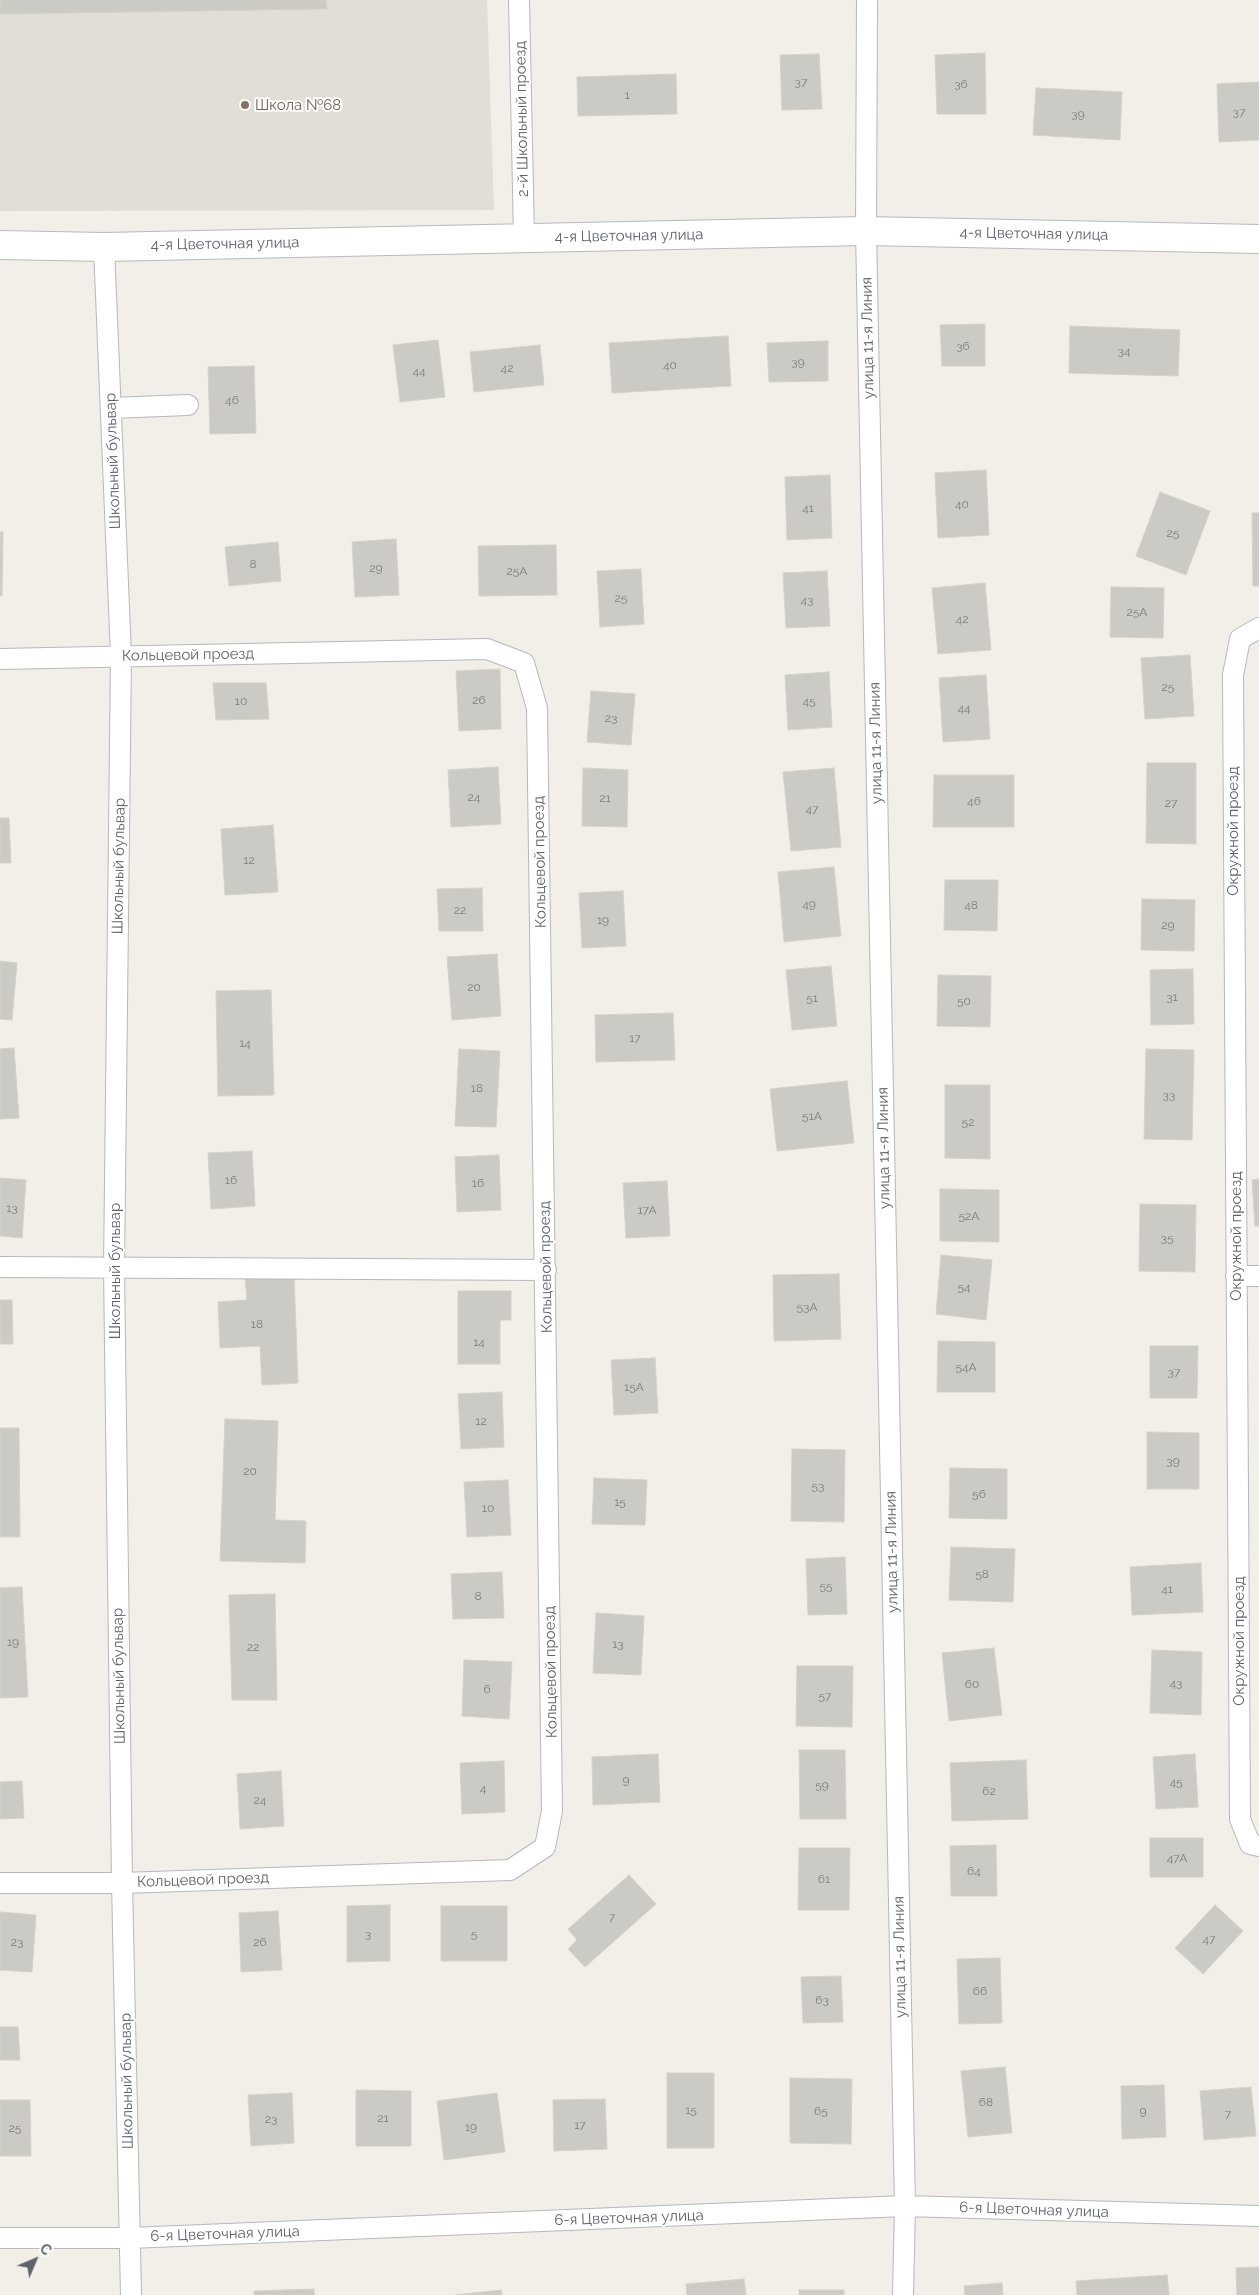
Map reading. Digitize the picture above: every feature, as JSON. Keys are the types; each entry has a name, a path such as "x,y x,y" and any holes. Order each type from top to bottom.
{"street":[{"name":"4-я Цветочная улица","path":"0,245 104,247 866,231 1259,239"}],"lane":[{"name":"2-й Школьный проезд","path":"519,0 524,237"},
{"name":"улица 11-я Линия","path":"867,0 866,231 905,2206 903,2295"},
{"name":"Школьный бульвар","path":"104,247 121,656 114,1268 122,1883 130,2295"},
{"path":"111,408 188,405"},
{"name":"Окружной проезд","path":"1259,628 1240,639 1233,675 1240,1819 1250,1844 1259,1846"},
{"name":"Кольцевой проезд","path":"0,658 487,649 524,663 537,708 552,1811 545,1847 510,1870 122,1883 0,1883"},
{"path":"0,1267 546,1270"},
{"path":"1236,1276 1259,1276"},
{"name":"6-я Цветочная улица","path":"0,2238 130,2238 905,2206 1259,2216"}],"shaded area":[{"name":"Школа №68","path":"0,0 487,0 494,210 0,211"}],"building":[{"path":"0,0 326,0 327,9 0,14"},
{"path":"985,53 986,114 937,114 935,55"},
{"path":"819,54 822,109 782,110 780,55"},
{"path":"676,74 677,114 578,116 577,77"},
{"path":"1259,82 1259,140 1219,142 1217,84"},
{"path":"1036,88 1122,92 1120,140 1033,135"},
{"path":"985,324 985,366 942,366 940,325"},
{"path":"1070,326 1180,330 1178,376 1069,373"},
{"path":"728,336 731,386 612,393 609,343"},
{"path":"438,340 445,397 400,402 393,345"},
{"path":"828,341 828,381 769,382 767,343"},
{"path":"540,345 544,385 474,392 470,352"},
{"path":"254,366 256,433 210,434 208,367"},
{"path":"986,470 989,535 938,538 935,473"},
{"path":"830,475 832,538 787,540 785,477"},
{"path":"1160,492 1210,511 1186,575 1136,556"},
{"path":"1252,513 1259,513 1259,586 1253,586"},
{"path":"0,532 3,532 2,596 0,596"},
{"path":"396,539 399,595 355,597 352,542"},
{"path":"278,542 281,581 229,586 225,547"},
{"path":"556,545 557,595 479,596 478,546"},
{"path":"641,569 644,624 600,627 597,571"},
{"path":"827,571 830,626 786,628 783,573"},
{"path":"985,583 991,650 938,654 932,588"},
{"path":"1111,587 1164,588 1163,638 1110,637"},
{"path":"1190,655 1194,716 1145,719 1141,658"},
{"path":"500,669 501,729 459,731 456,671"},
{"path":"829,672 832,727 788,730 785,675"},
{"path":"986,675 990,739 943,742 939,678"},
{"path":"213,683 266,683 269,719 216,720"},
{"path":"591,691 635,694 631,745 587,742"},
{"path":"1147,763 1196,763 1196,844 1146,843"},
{"path":"498,767 501,824 451,827 448,770"},
{"path":"583,768 628,770 627,827 582,826"},
{"path":"834,768 841,847 791,851 783,772"},
{"path":"934,775 1014,775 1014,827 933,827"},
{"path":"0,818 9,818 11,863 0,863"},
{"path":"273,825 278,892 225,895 221,829"},
{"path":"834,867 841,936 784,942 778,872"},
{"path":"945,880 998,880 997,931 944,930"},
{"path":"482,888 483,931 439,931 437,889"},
{"path":"623,891 626,946 582,948 579,893"},
{"path":"1142,899 1195,900 1194,951 1141,950"},
{"path":"497,954 501,1016 452,1020 447,957"},
{"path":"0,961 17,963 12,1020 0,1019"},
{"path":"831,966 837,1026 792,1030 786,970"},
{"path":"1193,969 1194,1024 1151,1025 1150,970"},
{"path":"938,975 991,976 990,1027 937,1026"},
{"path":"271,990 274,1095 218,1096 216,991"},
{"path":"673,1013 675,1060 596,1062 595,1015"},
{"path":"14,1048 19,1118 0,1119 0,1049"},
{"path":"459,1049 500,1051 496,1127 455,1126"},
{"path":"1146,1049 1194,1050 1192,1140 1144,1139"},
{"path":"847,1081 854,1143 777,1151 770,1089"},
{"path":"945,1085 990,1085 990,1159 945,1158"},
{"path":"252,1151 255,1206 211,1209 208,1153"},
{"path":"499,1155 501,1210 457,1212 455,1157"},
{"path":"0,1178 26,1180 22,1238 0,1236"},
{"path":"1259,1179 1259,1226 1255,1226 1252,1180"},
{"path":"667,1181 670,1236 626,1238 623,1183"},
{"path":"940,1189 999,1190 999,1242 940,1241"},
{"path":"1140,1204 1196,1205 1195,1272 1139,1271"},
{"path":"941,1255 992,1260 986,1320 936,1314"},
{"path":"839,1274 841,1339 774,1341 773,1275"},
{"path":"294,1275 298,1383 262,1385 260,1346 220,1348 218,1302 247,1300 245,1277"},
{"path":"458,1291 511,1291 511,1320 500,1320 500,1364 458,1364"},
{"path":"0,1300 12,1300 13,1344 0,1344"},
{"path":"938,1341 995,1342 995,1392 937,1392"},
{"path":"1150,1346 1198,1346 1197,1398 1150,1398"},
{"path":"655,1358 658,1413 614,1415 611,1360"},
{"path":"502,1392 504,1447 461,1449 458,1394"},
{"path":"225,1419 278,1421 275,1520 306,1521 305,1563 220,1561"},
{"path":"0,1428 19,1428 20,1537 0,1537"},
{"path":"1147,1432 1199,1433 1199,1489 1147,1489"},
{"path":"792,1449 845,1450 844,1522 791,1521"},
{"path":"950,1468 1007,1469 1007,1519 949,1518"},
{"path":"594,1478 647,1480 645,1525 592,1524"},
{"path":"508,1480 511,1535 467,1537 464,1482"},
{"path":"951,1547 1015,1549 1013,1602 949,1600"},
{"path":"845,1557 847,1614 808,1615 806,1559"},
{"path":"1201,1563 1203,1612 1132,1615 1130,1567"},
{"path":"502,1572 504,1618 453,1619 451,1574"},
{"path":"22,1587 28,1697 0,1698 0,1588"},
{"path":"275,1594 277,1700 232,1700 229,1595"},
{"path":"596,1613 644,1616 641,1675 593,1673"},
{"path":"994,1648 1002,1715 949,1721 942,1653"},
{"path":"1152,1650 1202,1652 1201,1715 1150,1713"},
{"path":"464,1660 512,1662 509,1719 462,1716"},
{"path":"797,1666 853,1666 852,1727 796,1726"},
{"path":"799,1750 845,1750 846,1819 800,1819"},
{"path":"658,1754 660,1802 593,1805 592,1757"},
{"path":"1195,1754 1198,1807 1156,1809 1153,1757"},
{"path":"1026,1760 1028,1819 952,1821 950,1763"},
{"path":"504,1761 505,1812 462,1814 460,1763"},
{"path":"281,1771 284,1826 240,1829 237,1774"},
{"path":"22,1781 24,1818 0,1819 0,1782"},
{"path":"1150,1838 1203,1838 1203,1877 1150,1877"},
{"path":"996,1845 997,1896 951,1896 950,1846"},
{"path":"799,1848 850,1848 849,1910 798,1910"},
{"path":"629,1875 656,1904 585,1967 568,1949 577,1940 568,1929"},
{"path":"390,1905 390,1961 347,1962 347,1906"},
{"path":"1215,1905 1243,1931 1203,1974 1175,1948"},
{"path":"441,1906 507,1906 507,1961 441,1961"},
{"path":"278,1911 282,1970 241,1972 239,1913"},
{"path":"0,1912 36,1915 32,1972 0,1970"},
{"path":"1000,1958 1002,2023 959,2024 957,1959"},
{"path":"841,1976 843,2022 803,2023 801,1977"},
{"path":"0,2027 18,2027 20,2060 0,2060"},
{"path":"1005,2067 1012,2133 968,2137 961,2071"},
{"path":"667,2073 714,2073 714,2148 667,2148"},
{"path":"790,2078 852,2079 851,2144 790,2143"},
{"path":"1164,2085 1166,2137 1122,2139 1121,2086"},
{"path":"1251,2087 1256,2136 1204,2140 1200,2091"},
{"path":"356,2090 411,2091 411,2146 356,2146"},
{"path":"292,2093 294,2143 251,2146 248,2095"},
{"path":"497,2093 505,2152 444,2160 437,2101"},
{"path":"605,2099 607,2149 554,2151 553,2100"},
{"path":"0,2100 30,2100 31,2156 0,2156"},
{"path":"1259,2267 1259,2295 1237,2295 1236,2268"},
{"path":"1167,2275 1169,2295 1077,2295 1076,2281"},
{"path":"744,2279 746,2295 687,2295 686,2284"},
{"path":"1002,2283 1003,2295 965,2295 964,2286"},
{"path":"314,2289 314,2295 254,2295 254,2291"},
{"path":"501,2290 502,2295 455,2295"},
{"path":"799,2290 844,2290 844,2295 799,2295"}],"place":[{"name":"Школа №68","path":"245,105"}]}
